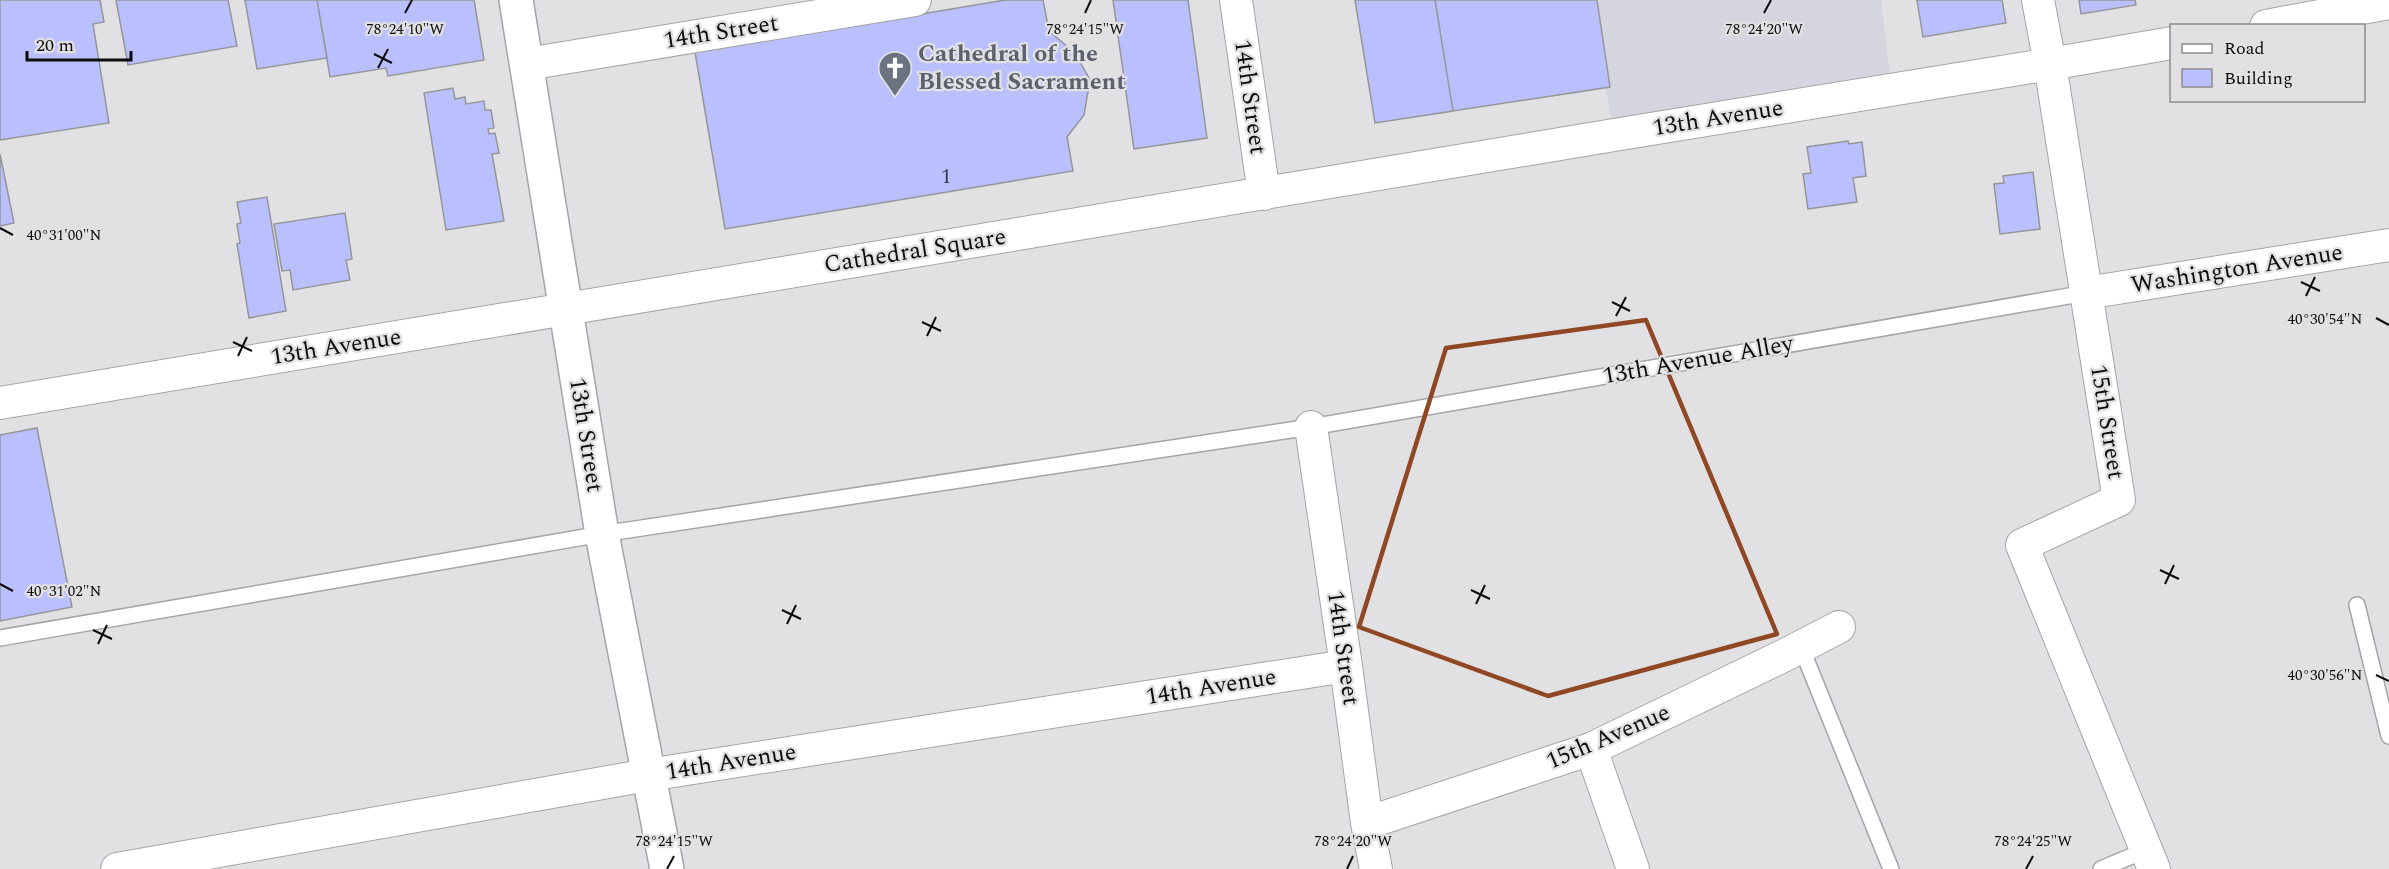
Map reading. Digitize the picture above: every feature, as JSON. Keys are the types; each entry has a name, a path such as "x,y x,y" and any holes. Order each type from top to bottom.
{"street":[{"name":"13th Street","path":"516,0 602,534 667,869"},
{"name":"14th Street","path":"527,64 915,0"},
{"name":"14th Street","path":"1236,0 1264,194"},
{"name":"15th Street","path":"2038,0 2119,500 2022,544 2150,859"},
{"path":"2277,24 2389,3"},
{"name":"13th Avenue","path":"1264,194 2170,43"},
{"name":"Cathedral Square","path":"566,309 1264,194"},
{"name":"Washington Avenue","path":"2086,293 2389,245"},
{"name":"13th Avenue","path":"0,403 566,309"},
{"name":"14th Street","path":"1311,427 1367,823 1376,869"},
{"name":"15th Avenue","path":"1367,823 1591,749 1839,627"},
{"name":"14th Avenue","path":"117,869 648,775 1346,666"},
{"path":"1591,749 1633,869"}],"lane":[{"name":"13th Avenue Alley","path":"0,638 602,534 1311,427 2086,293"},
{"path":"2356,605 2389,736"},
{"path":"1801,647 1891,869"},
{"path":"2101,869 2150,859"}],"highlighted area":[{"path":"1646,320 1777,634 1548,696 1359,627 1446,348"}],"shaded area":[{"path":"1590,0 1881,0 1892,90 1614,135"}],"building":[{"path":"0,0 100,0 104,22 93,24 109,123 0,140"},
{"path":"116,0 228,0 237,46 128,65"},
{"path":"245,0 317,0 327,58 257,69"},
{"path":"317,0 474,0 484,60 388,76 386,68 330,77"},
{"name":"Cathedral of the Blessed Sacrament","path":"1005,0 1043,0 1049,31 1075,53 1090,80 1084,115 1067,137 1073,171 725,229 695,52"},
{"path":"1113,0 1188,0 1207,138 1134,149"},
{"path":"1355,0 1435,0 1453,111 1375,123"},
{"path":"1435,0 1597,0 1610,87 1453,111"},
{"path":"1917,0 2002,0 2006,23 1923,37"},
{"path":"2079,0 2135,0 2136,5 2081,14"},
{"path":"453,88 455,99 465,97 466,104 484,101 485,110 491,110 494,128 488,129 489,134 495,133 499,153 492,154 504,221 446,230 424,93"},
{"path":"1848,141 1849,144 1862,142 1866,176 1853,178 1857,202 1808,209 1803,174 1811,173 1807,147"},
{"path":"0,154 14,223 0,226"},
{"path":"2033,172 2040,229 2000,234 1994,184 2004,183 2003,176"},
{"path":"267,197 286,311 249,318 237,244 240,243 237,224 241,223 237,202"},
{"path":"345,213 352,259 346,260 350,280 293,290 290,270 282,271 274,224"},
{"path":"37,428 72,607 0,621 0,435"}],"place":[{"name":"Cathedral of the Blessed Sacrament","path":"895,97"}]}
